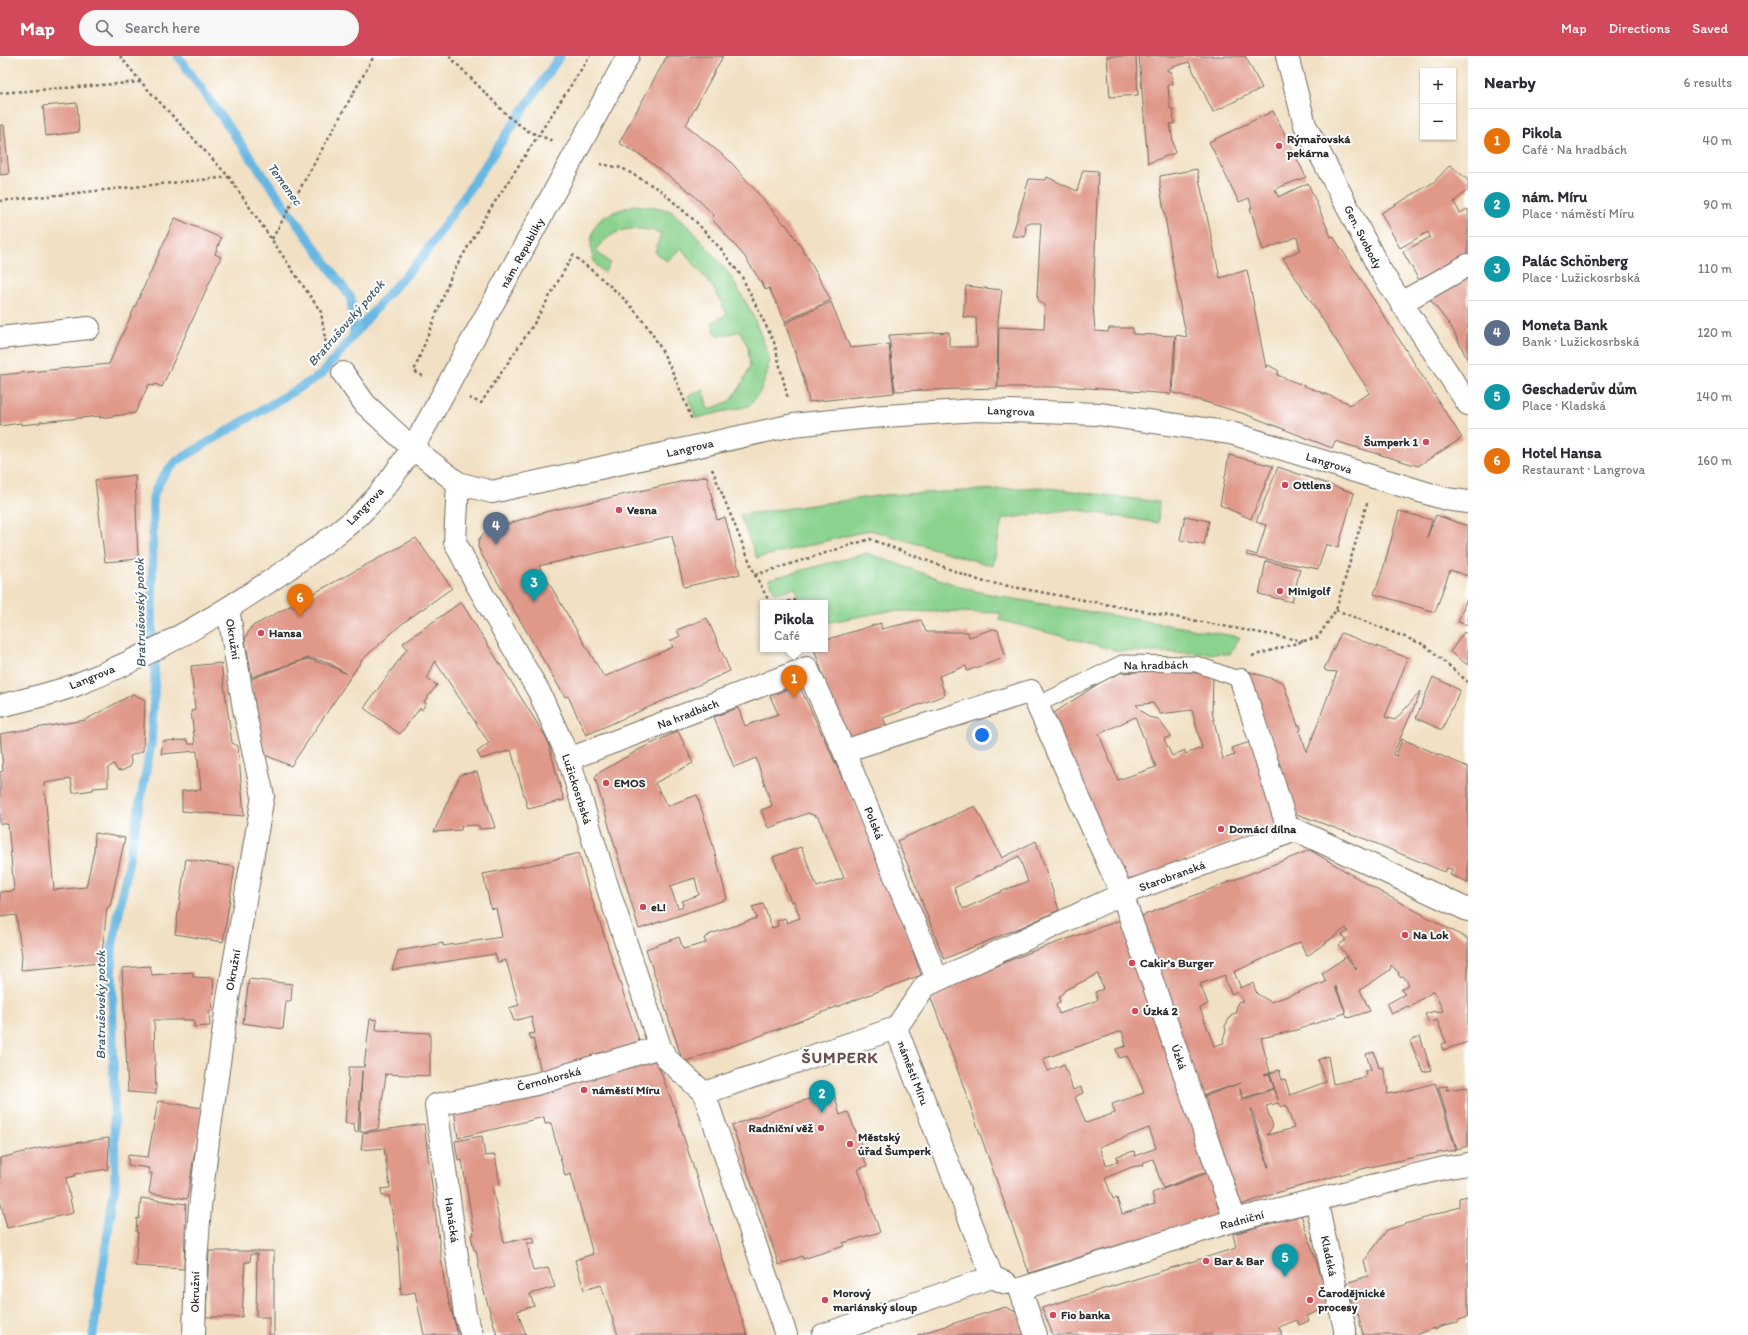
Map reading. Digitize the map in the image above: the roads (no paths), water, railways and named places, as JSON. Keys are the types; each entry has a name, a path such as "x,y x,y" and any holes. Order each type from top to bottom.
{"street":[{"name":"nám. Republiky","path":"411,447 516,265 628,56"},
{"name":"Gen. Svobody","path":"1287,56 1305,125 1380,270 1468,404"},
{"path":"1401,303 1468,265"},
{"path":"0,338 89,328"},
{"path":"343,372 365,404 411,447"},
{"name":"Langrova","path":"0,706 76,685 163,646 228,608 348,525 368,506 389,481 411,447 458,483 492,492 793,425 870,417 977,410 1100,414 1231,433 1446,499 1468,502"},
{"name":"Lužickosrbská","path":"458,483 455,542 476,583 539,692 569,759 604,876 660,1047 667,1058 704,1093"},
{"name":"Okružní","path":"194,1335 196,1262 200,1207 208,1141 228,999 263,796 244,709 228,608"},
{"name":"Na hradbách","path":"569,759 807,668"},
{"name":"Polská","path":"807,668 844,751 937,979"},
{"path":"1241,680 1289,832 1296,830 1468,910"},
{"path":"844,751 1031,691 1122,894"},
{"name":"Starobranská","path":"896,1028 925,986 937,979 1122,894 1289,832"},
{"name":"Úzká","path":"1122,894 1236,1220"},
{"name":"náměstí Míru","path":"704,1093 896,1028 992,1277"},
{"name":"Černohorská","path":"436,1105 536,1084 660,1047"},
{"path":"704,1093 786,1335"},
{"name":"Hanácká","path":"436,1105 465,1314 472,1335"},
{"name":"Radniční","path":"1020,1289 1236,1220 1444,1168 1468,1164"},
{"name":"Kladská","path":"1316,1200 1345,1329 1345,1335"},
{"path":"822,1335 992,1277 1020,1289 1036,1335"}],"lane":[{"name":"Na hradbách","path":"1037,705 1122,663 1196,664 1241,680"}],"waterway":[{"name":"Temenec","path":"178,56 351,298 354,334"},
{"name":"Bratrušovský potok","path":"93,1335 115,1185 112,949 151,745 155,680 152,633 153,497 165,473 177,461 322,374 387,295 422,258 560,56"}],"place":[{"name":"Rýmařovská pekárna","path":"1279,146"},
{"name":"Šumperk 1","path":"1426,442"},
{"name":"Ottlens","path":"1285,485"},
{"name":"Vesna","path":"619,510"},
{"name":"Moneta Bank","path":"496,545"},
{"name":"Minigolf","path":"1280,591"},
{"name":"Palác Schönberg","path":"534,602"},
{"name":"Hotel Hansa","path":"300,617"},
{"name":"Hansa","path":"261,633"},
{"name":"Pikola","path":"794,698"},
{"name":"EMOS","path":"606,783"},
{"name":"Domácí dílna","path":"1221,829"},
{"name":"eL!","path":"643,907"},
{"name":"Na Lok","path":"1405,935"},
{"name":"Cakir's Burger","path":"1132,963"},
{"name":"Úzká 2","path":"1135,1011"},
{"name":"náměstí Míru","path":"584,1090"},
{"name":"nám. Míru","path":"822,1113"},
{"name":"Radniční věž","path":"821,1128"},
{"name":"Městský úřad Šumperk","path":"850,1144"},
{"name":"Bar & Bar","path":"1206,1261"},
{"name":"Geschaderův dům","path":"1285,1277"},
{"name":"Morový mariánský sloup","path":"825,1300"},
{"name":"Čarodějnické procesy","path":"1310,1300"},
{"name":"Fio banka","path":"1053,1315"}],"district":[{"name":"ŠUMPERK","path":"840,1057"}]}
